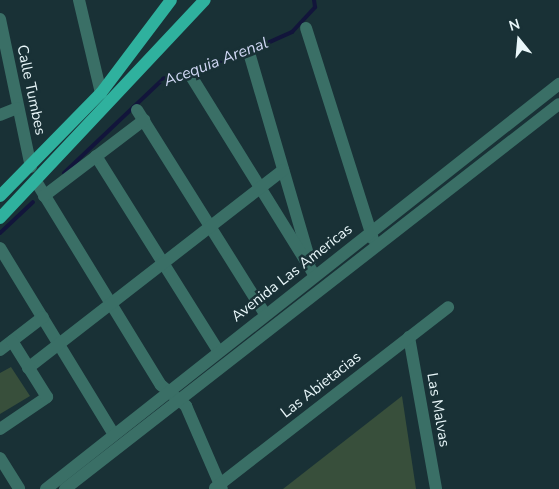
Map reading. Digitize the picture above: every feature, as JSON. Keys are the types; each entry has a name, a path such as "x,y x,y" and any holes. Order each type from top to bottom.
{"main road":[{"path":"0,196 31,168 101,93 170,0"},
{"path":"0,218 37,184 205,0"}],"street":[{"path":"78,0 101,93"},
{"name":"Calle Tumbes","path":"0,19 31,168"},
{"path":"306,28 369,233 376,245"},
{"path":"250,56 314,276"},
{"path":"191,76 314,276"},
{"name":"Avenida Las Americas","path":"65,489 174,395 219,352 265,314 559,84"},
{"name":"Avenida Las Americas","path":"46,489 114,435 174,395 376,245 559,104"},
{"path":"0,116 18,108"},
{"path":"44,196 96,156 140,115 265,314"},
{"path":"96,156 219,352"},
{"path":"28,368 283,170"},
{"path":"37,184 161,386 186,406 218,487"},
{"path":"0,248 114,435"},
{"name":"Las Abietacias","path":"218,487 448,307"},
{"path":"0,350 43,317"},
{"name":"Las Malvas","path":"409,337 436,489"},
{"path":"0,429 47,397 12,341"},
{"path":"0,458 19,489"}],"green space":[{"path":"11,367 30,396 0,414 0,373"},
{"path":"402,396 416,489 283,489"}],"waterway":[{"name":"Acequia Arenal","path":"64,173 163,79 243,54 292,32 315,7 314,0"},
{"name":"Acequia Arenal","path":"0,233 33,202"}]}
